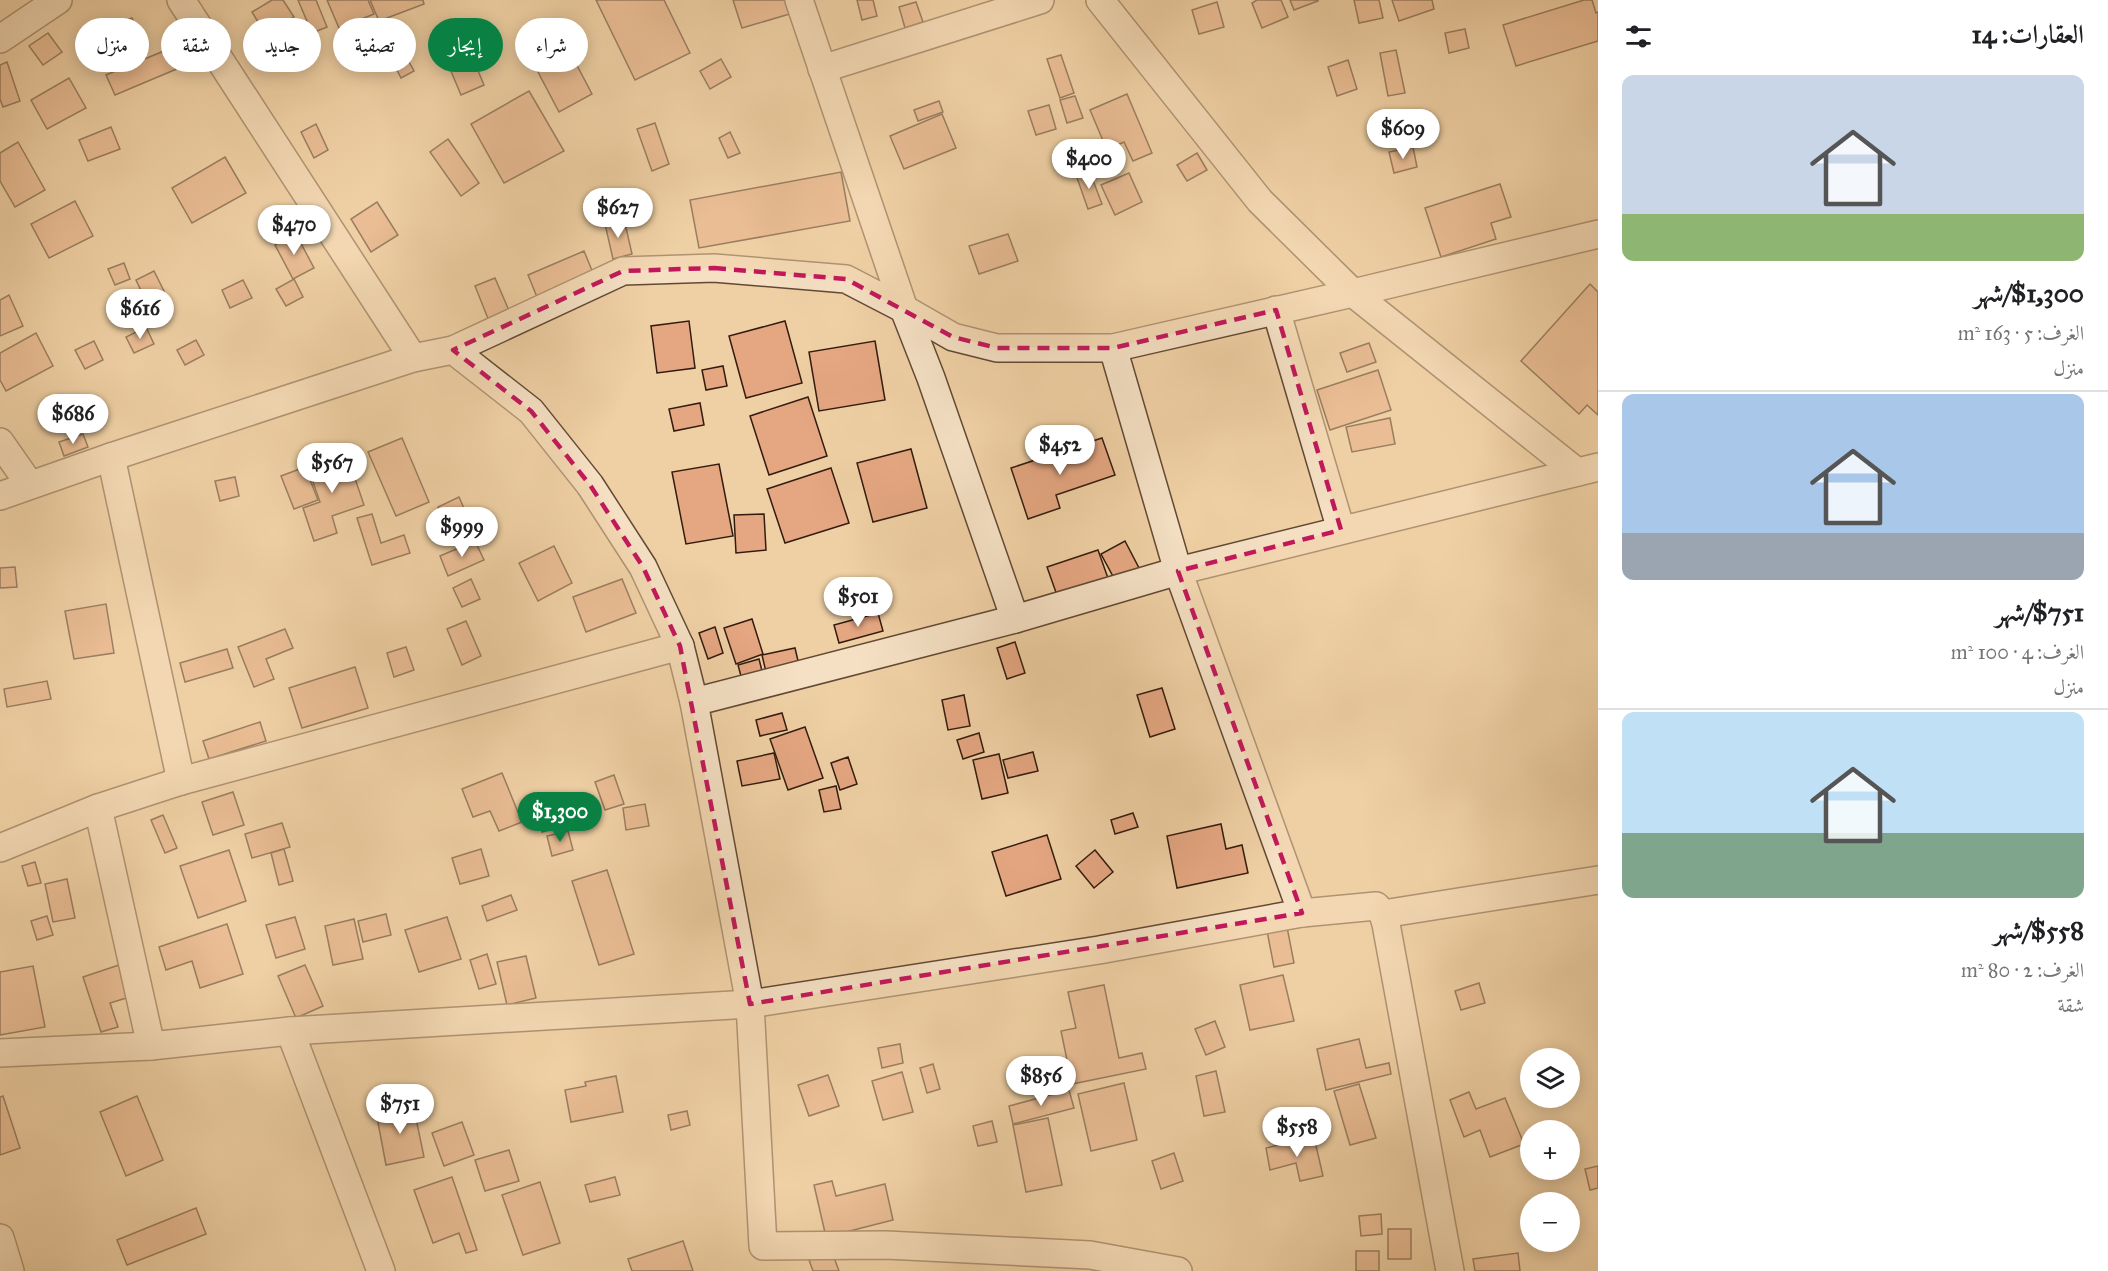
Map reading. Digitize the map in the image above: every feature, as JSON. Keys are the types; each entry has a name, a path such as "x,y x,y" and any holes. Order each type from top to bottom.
{"street":[{"path":"0,39 58,0"},
{"path":"181,0 413,358"},
{"path":"799,0 904,309 1015,619"},
{"path":"822,69 1040,0"},
{"path":"1100,0 1260,201 1353,293 1587,469"},
{"path":"0,496 111,457 413,358 453,350 623,271 714,268 846,279 953,337 998,348 1113,348 1598,234"},
{"path":"1276,310 1341,530"},
{"path":"1113,348 1178,571 1302,913"},
{"path":"453,350 531,411 590,485 643,567 680,646 694,702 750,1004 765,1259 886,1245 1090,1255 1178,1271"},
{"path":"0,441 30,485"},
{"path":"111,457 181,782"},
{"path":"694,702 1015,619 1178,571 1587,469"},
{"path":"0,848 98,808 181,782 680,646"},
{"path":"98,808 151,1046"},
{"path":"1383,914 1598,880"},
{"path":"0,1053 151,1046 290,1031 750,1004 1099,950 1302,913 1376,906 1383,914 1450,1271"},
{"path":"290,1031 381,1271"},
{"path":"0,1238 10,1271"}],"highlighted area":[{"path":"714,268 846,279 953,337 997,348 1113,348 1276,310 1341,530 1178,571 1302,913 750,1004 680,646 643,567 590,485 531,411 453,350 623,271"}],"building":[{"path":"272,0 283,0 294,17 256,18 252,12"},
{"path":"298,0 316,0 327,27 321,29 321,18 306,18"},
{"path":"327,0 368,0 374,14 364,18 335,18"},
{"path":"370,0 423,0 424,4 387,18 378,18"},
{"path":"596,0 664,0 690,53 635,80"},
{"path":"733,0 789,0 793,13 742,28"},
{"path":"857,0 873,0 877,16 862,20"},
{"path":"1257,0 1281,0 1288,17 1262,28 1252,3"},
{"path":"1290,0 1318,0 1318,1 1294,10"},
{"path":"1354,0 1379,0 1383,18 1359,23"},
{"path":"1392,0 1432,0 1434,9 1399,21"},
{"path":"1584,0 1592,0 1596,13 1598,12 1598,41 1516,66 1503,25"},
{"path":"916,2 923,22 905,28 899,7"},
{"path":"1217,2 1224,27 1199,34 1192,10"},
{"path":"1465,29 1469,48 1449,53 1445,33"},
{"path":"48,33 62,52 43,65 29,46"},
{"path":"1396,50 1405,93 1388,96 1380,53"},
{"path":"161,52 161,72 170,72 115,95 106,75 113,72 149,72 149,57"},
{"path":"1061,55 1074,93 1060,98 1047,59"},
{"path":"721,59 731,77 710,89 700,71"},
{"path":"1348,60 1357,89 1337,96 1328,67"},
{"path":"7,62 20,101 3,107 0,99 0,65"},
{"path":"398,72 412,72 401,78"},
{"path":"451,72 479,72 484,85 461,95"},
{"path":"538,72 580,72 592,94 559,112"},
{"path":"69,78 86,108 47,129 31,100"},
{"path":"529,91 564,151 504,183 471,124"},
{"path":"1127,94 1152,153 1133,161 1124,142 1107,150 1090,110"},
{"path":"1075,96 1083,118 1067,123 1060,100"},
{"path":"939,101 943,112 918,121 914,110"},
{"path":"1049,105 1056,129 1036,135 1028,111"},
{"path":"942,114 956,148 904,169 890,136"},
{"path":"655,123 669,164 652,171 637,129"},
{"path":"316,124 328,150 314,158 301,132"},
{"path":"111,127 120,149 88,161 79,140"},
{"path":"730,132 740,153 728,158 719,138"},
{"path":"448,139 479,183 461,196 430,152"},
{"path":"18,142 45,190 15,207 0,181 0,153"},
{"path":"1413,147 1417,167 1394,173 1389,152"},
{"path":"1197,153 1207,170 1187,181 1177,165"},
{"path":"225,157 246,193 192,223 172,188"},
{"path":"1089,170 1102,204 1088,209 1076,175"},
{"path":"841,172 850,221 699,248 690,200"},
{"path":"1129,173 1142,202 1115,215 1101,185"},
{"path":"1500,184 1511,217 1491,223 1496,239 1441,257 1425,208"},
{"path":"75,201 93,236 49,258 31,224"},
{"path":"377,202 398,235 371,252 351,219"},
{"path":"624,219 632,254 613,259 605,224"},
{"path":"296,234 314,268 293,279 275,245"},
{"path":"1008,234 1018,261 979,274 969,246"},
{"path":"584,251 593,273 537,297 528,275"},
{"path":"124,263 130,279 115,285 108,269"},
{"path":"154,271 168,299 149,307 136,280"},
{"path":"495,278 510,313 489,321 475,286"},
{"path":"294,279 303,297 286,306 276,289"},
{"path":"243,280 252,298 230,308 222,290"},
{"path":"1590,284 1598,292 1598,415 1587,405 1579,414 1521,361"},
{"path":"9,295 23,326 0,336 0,300"},
{"path":"689,321 695,368 657,373 651,326"},
{"path":"785,321 802,383 746,398 729,336"},
{"path":"146,327 154,344 134,353 126,337"},
{"path":"36,333 53,366 6,391 0,380 0,353"},
{"path":"196,340 204,355 185,365 177,350"},
{"path":"94,341 103,360 85,369 75,350"},
{"path":"875,341 885,400 819,411 809,352"},
{"path":"1369,343 1376,362 1347,372 1340,353"},
{"path":"723,366 727,386 706,390 702,370"},
{"path":"1378,370 1391,410 1330,430 1317,390"},
{"path":"808,397 827,456 769,475 750,416"},
{"path":"700,403 704,425 674,431 669,409"},
{"path":"1390,418 1395,444 1352,452 1346,427"},
{"path":"83,434 88,447 64,456 59,442"},
{"path":"402,438 429,502 396,516 368,452"},
{"path":"1102,438 1115,475 1056,495 1060,508 1028,519 1011,468"},
{"path":"911,449 927,508 873,522 857,463"},
{"path":"346,452 364,505 332,516 337,533 314,541 303,508 320,502 307,465"},
{"path":"719,464 733,536 686,544 672,472"},
{"path":"305,467 318,500 294,509 281,476"},
{"path":"831,468 849,523 785,543 767,489"},
{"path":"235,477 239,496 220,501 215,481"},
{"path":"459,497 469,520 449,530 438,507"},
{"path":"372,514 381,543 404,535 410,553 372,565 357,518"},
{"path":"764,514 766,550 736,553 734,515"},
{"path":"475,541 484,560 448,576 440,556"},
{"path":"1125,541 1139,568 1115,580 1101,554"},
{"path":"554,546 572,583 538,601 519,563"},
{"path":"1098,550 1109,581 1058,598 1047,567"},
{"path":"15,567 17,587 0,588 0,568"},
{"path":"471,579 480,599 462,607 453,588"},
{"path":"622,579 636,613 586,632 573,597"},
{"path":"106,604 114,653 74,659 65,611"},
{"path":"878,613 883,631 839,643 834,625"},
{"path":"752,619 763,654 736,664 724,628"},
{"path":"466,621 481,656 462,665 447,629"},
{"path":"715,627 723,653 708,659 699,633"},
{"path":"285,629 293,648 266,659 274,679 254,687 238,647"},
{"path":"1015,642 1025,673 1007,679 997,648"},
{"path":"406,647 414,670 394,677 387,653"},
{"path":"795,648 799,665 766,672 762,655"},
{"path":"227,649 233,668 185,682 180,663"},
{"path":"759,659 762,671 741,676 738,665"},
{"path":"355,667 368,708 302,728 289,688"},
{"path":"47,681 51,699 7,707 4,689"},
{"path":"1162,688 1175,729 1150,737 1137,695"},
{"path":"964,695 970,726 948,730 942,700"},
{"path":"782,713 787,730 760,736 756,720"},
{"path":"260,722 266,741 209,759 203,741"},
{"path":"805,727 823,778 788,790 770,739"},
{"path":"979,733 984,752 963,759 957,740"},
{"path":"1033,752 1038,771 1008,778 1003,760"},
{"path":"774,753 780,779 742,786 737,761"},
{"path":"999,754 1008,793 982,799 973,760"},
{"path":"848,757 857,784 840,790 831,763"},
{"path":"502,773 522,822 499,831 490,811 473,817 462,789"},
{"path":"614,775 624,804 605,810 595,782"},
{"path":"836,786 841,809 824,812 819,790"},
{"path":"233,792 244,825 213,835 202,802"},
{"path":"645,804 649,826 626,830 623,808"},
{"path":"555,805 561,827 542,832 536,810"},
{"path":"1133,813 1138,827 1115,834 1111,820"},
{"path":"163,815 177,848 165,853 151,820"},
{"path":"282,823 290,847 252,858 245,834"},
{"path":"1221,824 1226,849 1242,845 1248,873 1177,888 1167,836"},
{"path":"568,831 573,850 552,856 547,836"},
{"path":"1047,835 1061,879 1006,896 992,852"},
{"path":"284,849 293,881 279,885 271,853"},
{"path":"481,849 489,876 460,884 452,858"},
{"path":"229,850 246,901 198,918 180,866"},
{"path":"1095,850 1113,872 1094,888 1076,866"},
{"path":"35,862 41,883 28,886 22,866"},
{"path":"607,870 634,954 599,965 572,881"},
{"path":"67,879 75,918 53,922 45,884"},
{"path":"511,895 517,910 487,921 482,906"},
{"path":"386,914 391,935 363,942 358,921"},
{"path":"47,916 53,935 37,940 31,921"},
{"path":"295,917 305,949 276,958 266,925"},
{"path":"447,917 461,959 419,972 405,930"},
{"path":"354,919 363,959 333,965 325,926"},
{"path":"227,924 243,974 200,988 192,961 166,970 159,947"},
{"path":"1287,927 1294,963 1274,967 1267,931"},
{"path":"487,954 496,984 479,989 470,960"},
{"path":"526,956 536,998 507,1005 497,962"},
{"path":"122,964 133,996 110,1003 118,1027 101,1032 83,977"},
{"path":"305,965 323,1006 296,1018 278,976"},
{"path":"33,966 45,1027 0,1035 0,972"},
{"path":"1283,975 1294,1021 1250,1030 1240,985"},
{"path":"1479,983 1485,1003 1461,1010 1455,991"},
{"path":"1104,985 1119,1058 1142,1053 1146,1069 1072,1084 1061,1031 1076,1028 1068,992"},
{"path":"1215,1021 1225,1047 1206,1055 1195,1029"},
{"path":"1359,1039 1366,1068 1389,1063 1391,1074 1326,1090 1317,1049"},
{"path":"900,1044 903,1063 882,1068 878,1048"},
{"path":"933,1064 940,1089 927,1093 920,1068"},
{"path":"1216,1071 1225,1112 1204,1116 1196,1076"},
{"path":"902,1072 913,1112 883,1120 872,1081"},
{"path":"828,1075 839,1106 809,1116 798,1085"},
{"path":"616,1076 623,1112 571,1122 565,1090 586,1086 585,1082"},
{"path":"1124,1083 1137,1140 1091,1151 1078,1094"},
{"path":"1359,1084 1376,1138 1350,1145 1334,1091"},
{"path":"1069,1090 1074,1108 1013,1124 1009,1106"},
{"path":"1469,1092 1476,1109 1505,1098 1520,1134 1520,1146 1490,1157 1480,1130 1464,1137 1450,1100"},
{"path":"3,1096 20,1148 0,1155 0,1097"},
{"path":"137,1096 163,1160 126,1176 100,1112"},
{"path":"413,1104 424,1157 386,1165 376,1112"},
{"path":"687,1111 690,1125 671,1130 668,1115"},
{"path":"1048,1118 1062,1185 1026,1192 1013,1125"},
{"path":"992,1121 997,1142 978,1146 973,1126"},
{"path":"462,1122 474,1155 444,1166 432,1133"},
{"path":"1314,1137 1323,1176 1300,1181 1296,1163 1270,1170 1266,1148"},
{"path":"509,1150 519,1181 485,1191 475,1160"},
{"path":"1174,1153 1183,1181 1161,1189 1152,1161"},
{"path":"1598,1166 1598,1188 1590,1190 1585,1169"},
{"path":"452,1177 477,1250 466,1253 459,1233 433,1243 414,1190"},
{"path":"615,1177 620,1195 590,1202 585,1185"},
{"path":"832,1181 836,1196 885,1184 893,1220 826,1237 814,1185"},
{"path":"540,1182 560,1243 523,1255 502,1195"},
{"path":"196,1208 206,1234 127,1265 117,1240"},
{"path":"1381,1214 1382,1234 1361,1236 1359,1216"},
{"path":"1388,1229 1411,1229 1411,1259 1388,1259"},
{"path":"683,1241 693,1271 632,1271 628,1259"},
{"path":"1356,1251 1379,1251 1379,1271 1356,1271"},
{"path":"832,1252 839,1271 813,1271 809,1260"},
{"path":"1518,1253 1520,1271 1475,1271 1473,1259"}]}
